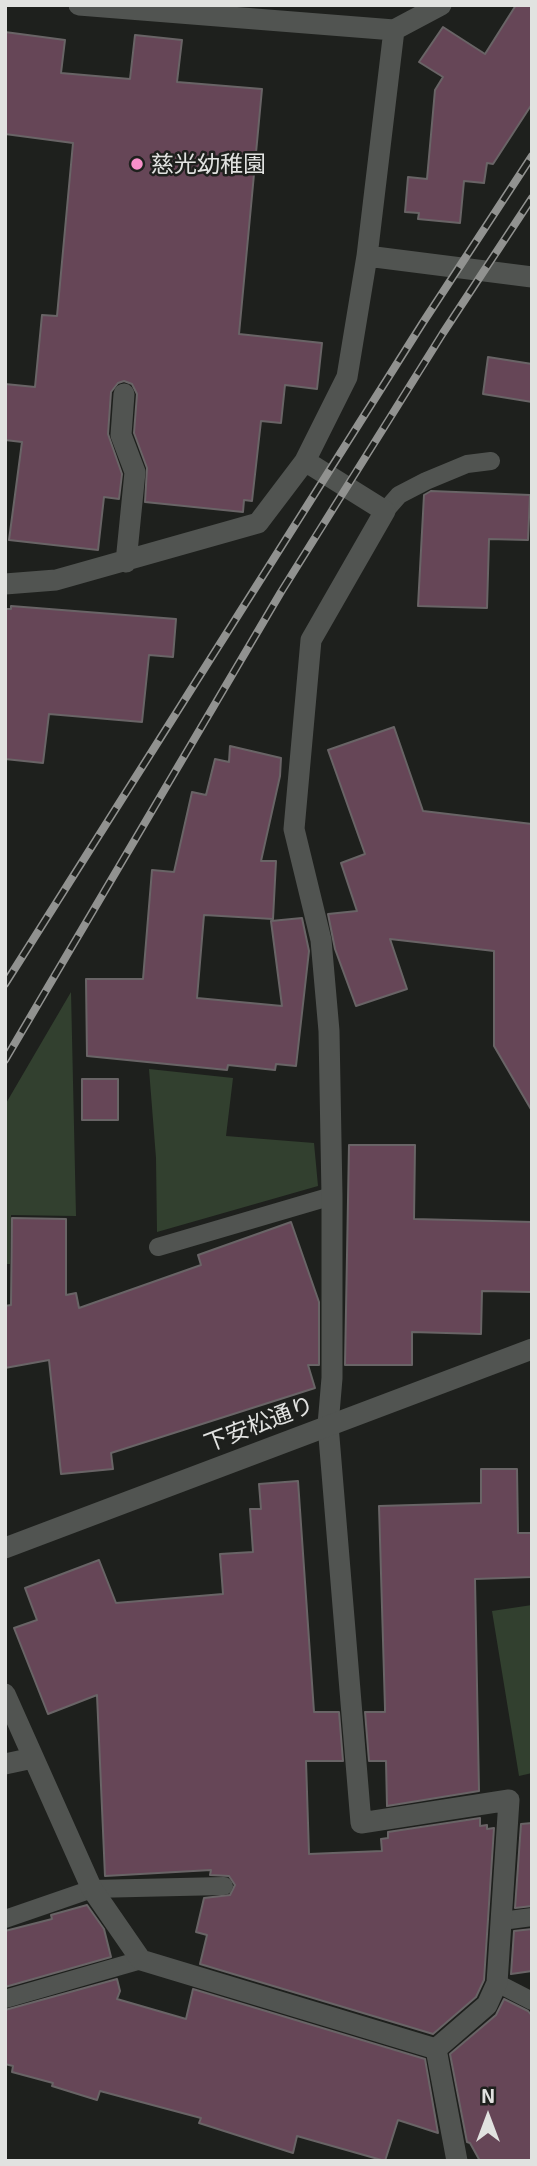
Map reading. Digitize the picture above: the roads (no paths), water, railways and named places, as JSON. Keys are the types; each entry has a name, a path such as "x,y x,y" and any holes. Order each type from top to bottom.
{"street":[{"path":"79,5 394,30 441,5"},
{"path":"5,584 56,580 258,523 305,461 347,377 367,256 394,30"},
{"path":"367,256 532,277"},
{"path":"124,394 121,435 135,472 126,562"},
{"path":"305,461 385,511 311,639 294,829 321,940 329,1031 332,1378 328,1425 361,1823 509,1800 497,1983 487,2005 436,2049"},
{"name":"下安松通り","path":"5,1548 532,1349"},
{"path":"5,1694 92,1889 141,1960 436,2049"},
{"path":"5,1765 33,1758"},
{"path":"436,2049 457,2161"}],"lane":[{"path":"385,511 399,495 426,481 467,464 491,461"},
{"path":"158,1247 332,1196"},
{"path":"5,1919 92,1889 224,1886"},
{"path":"502,1921 532,1917"},
{"path":"5,1999 141,1960"},
{"path":"497,1983 532,2001"}],"railway":[{"path":"5,984 422,324 532,156"},
{"path":"5,1060 281,592 443,333 532,198"}],"place":[{"name":"慈光幼稚園","path":"137,164"}]}
